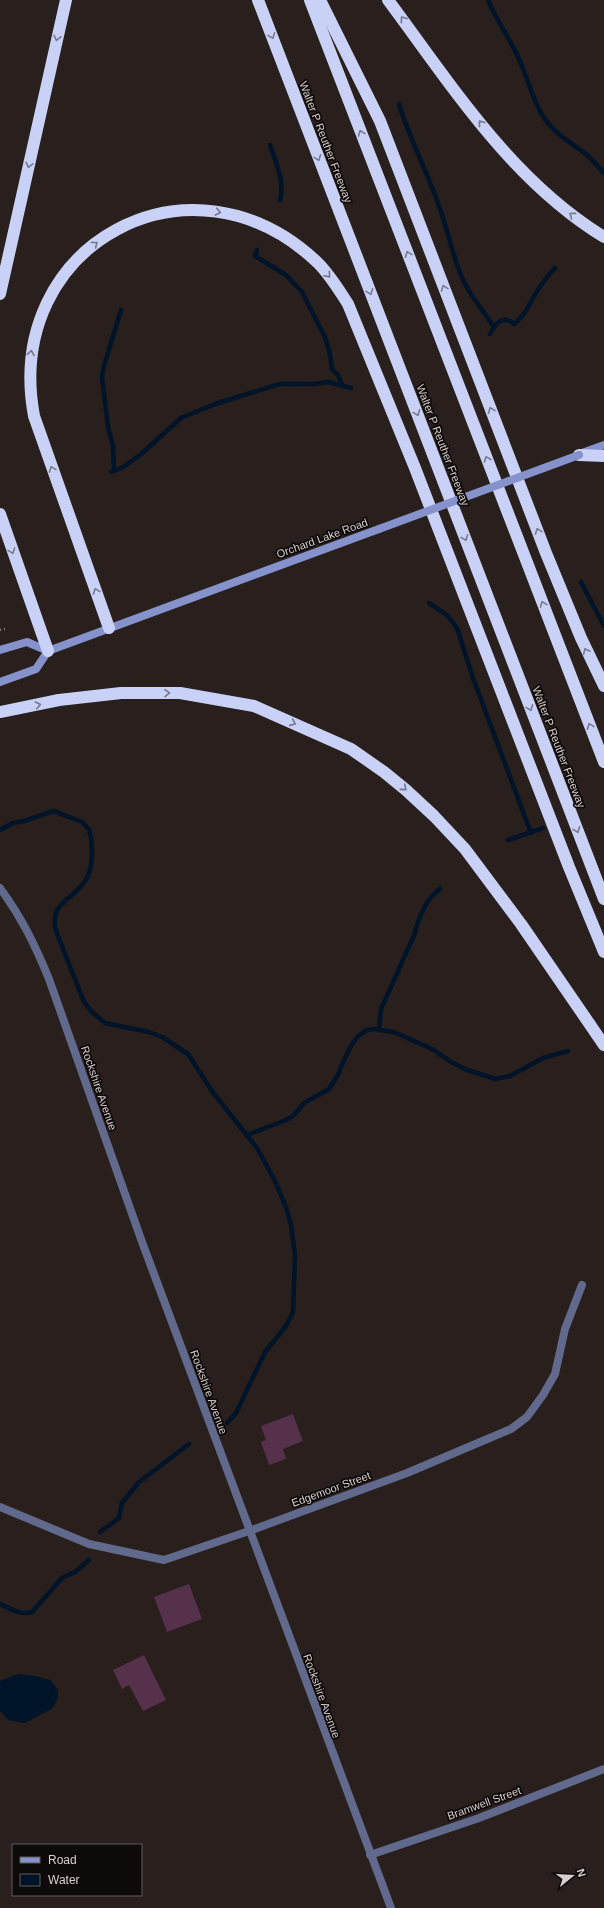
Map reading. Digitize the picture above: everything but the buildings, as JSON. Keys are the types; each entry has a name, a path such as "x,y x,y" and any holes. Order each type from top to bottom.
{"highway":[{"path":"0,294 66,0"},
{"name":"Walter P Reuther Freeway","path":"258,0 604,899"},
{"path":"310,0 604,762"},
{"path":"320,0 380,121 549,560 580,638 604,686"},
{"path":"388,0 452,87 516,166 542,192 559,206 604,237"},
{"path":"110,628 34,416 31,400 29,367 38,324 46,304 55,288 79,256 102,238 125,225 154,215 182,211 209,210 248,219 281,235 299,247 318,264 334,282 348,304 418,475 569,867 604,952"},
{"path":"579,455 604,456"},
{"path":"0,514 48,651"},
{"path":"0,712 59,700 121,693 180,692 254,706 351,749 384,772 406,790 434,816 465,849 521,924 604,1045"}],"main road":[{"name":"Orchard Lake Road","path":"48,651 604,445"},
{"path":"0,650 26,642 48,651 36,669 0,682"}],"street":[{"name":"Rockshire Avenue","path":"0,888 15,908 32,937 49,979 137,1228 390,1908"},
{"name":"Edgemoor Street","path":"0,1507 89,1544 164,1560 249,1531 407,1473 511,1429 527,1417 543,1395 555,1374 565,1329 582,1285"},
{"name":"Bramwell Street","path":"370,1855 479,1818 604,1769"}],"path":[{"path":"0,630 5,628"}],"water":[{"path":"18,1674 50,1680 58,1690 58,1698 53,1708 25,1723 8,1720 0,1711 0,1681"}],"waterway":[{"path":"488,0 511,42 533,97 545,119 559,134 589,157 604,173"},
{"path":"399,104 408,131 443,218 461,275 465,284 494,327"},
{"path":"270,145 281,179 280,200"},
{"path":"257,250 255,256 286,275 302,292 325,337 330,354 332,369 338,375 342,385"},
{"path":"490,334 500,321 506,320 514,324 519,320 539,288 555,268"},
{"path":"114,471 113,446 108,427 102,377 121,310"},
{"path":"111,472 123,467 140,455 181,418 215,404 280,384 314,384 328,382 351,388"},
{"path":"581,582 604,626"},
{"path":"429,603 447,615 457,628 473,678 531,833"},
{"path":"0,830 13,823 54,811 82,822 89,829 92,855 88,876 80,888 59,908 55,921 56,931 84,1002 91,1011 105,1023 149,1032 162,1037 188,1054 212,1091 257,1148 274,1179 286,1207 291,1225 295,1255 293,1312 286,1326 265,1352 236,1413 227,1423"},
{"path":"508,840 543,828"},
{"path":"379,1030 381,1009 416,931 415,930 422,913 430,898 440,889"},
{"path":"247,1135 286,1120 293,1116 304,1103 329,1089 338,1075 352,1044 358,1036 367,1030 374,1029 394,1032 434,1050 451,1062 467,1070 496,1079 510,1076 543,1058 568,1051"},
{"path":"100,1532 119,1518 122,1503 139,1482 189,1444"},
{"path":"0,1604 15,1611 23,1613 32,1612 62,1578 75,1572 89,1560"}]}
